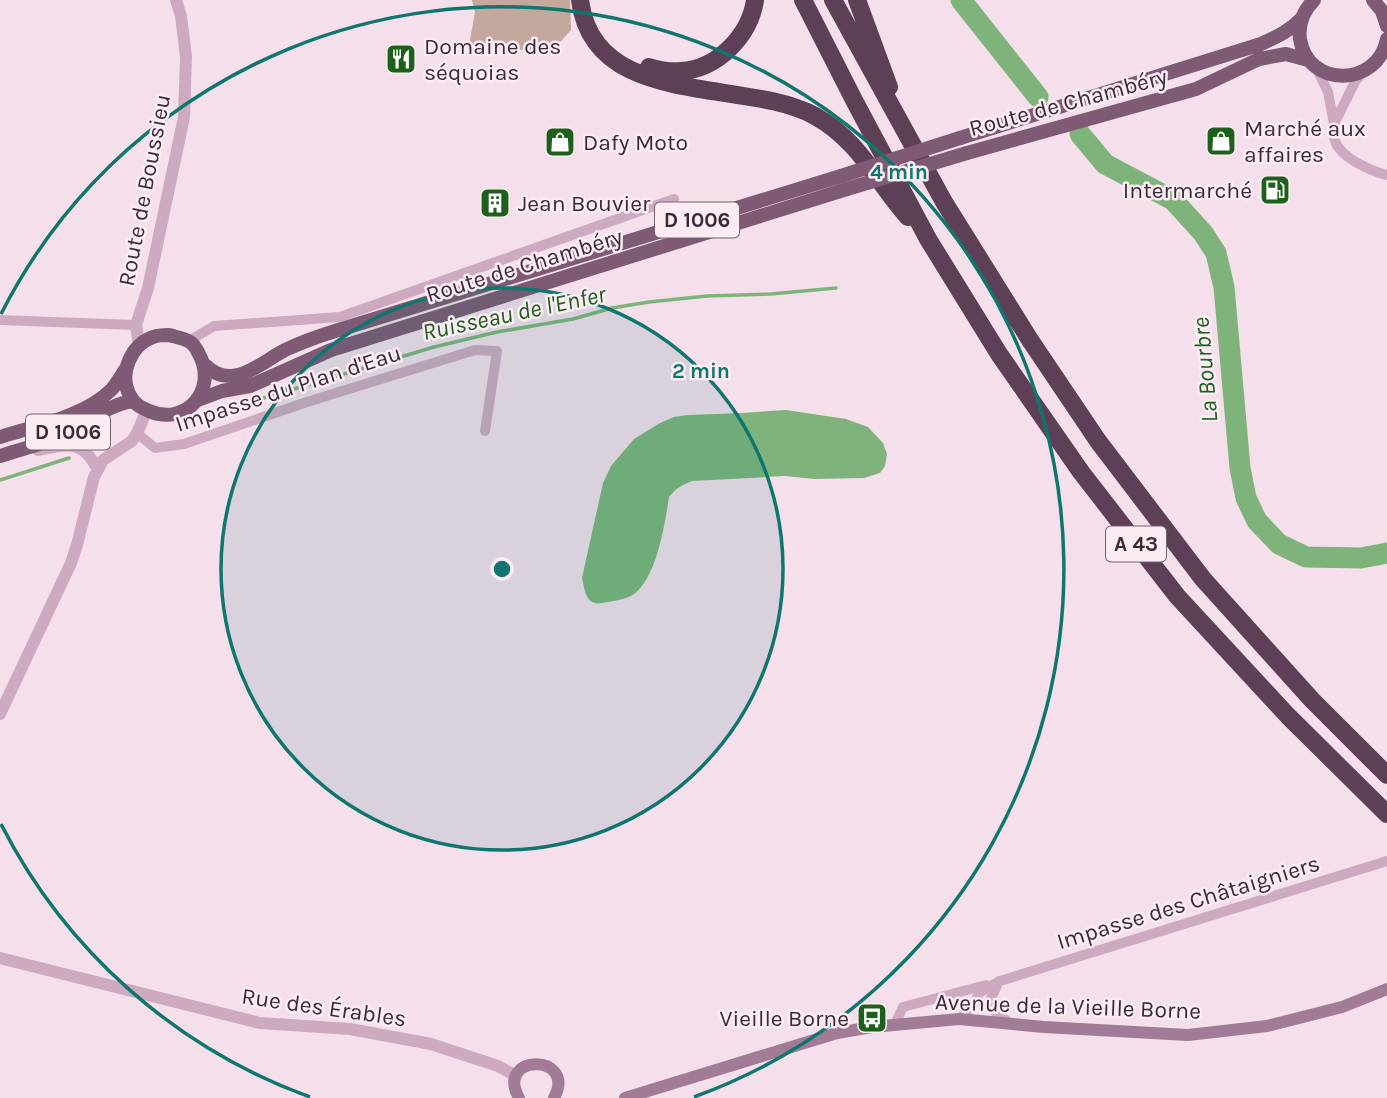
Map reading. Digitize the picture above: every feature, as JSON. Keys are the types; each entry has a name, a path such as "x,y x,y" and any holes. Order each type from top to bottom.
{"highway":[{"path":"580,0 581,11 591,34 608,56 631,71 658,80 769,100 811,114 831,127 845,137 865,159 892,199 928,239"},
{"path":"590,0 604,38 629,59 660,70 681,71 709,63 736,43 751,18 755,0"},
{"name":"A 43","path":"803,0 928,239 999,354 1081,472 1177,596 1288,716 1387,814"},
{"name":"A 43","path":"832,0 944,202 1030,340 1129,482 1203,579 1312,699 1387,775"},
{"path":"857,0 904,133"}],"main road":[{"name":"Route de Chambéry","path":"198,400 222,391 250,386 331,350 844,182 960,138 1261,44 1294,26 1314,0"},
{"path":"1379,2 1387,26"},
{"path":"1301,18 1301,46 1312,63"},
{"path":"1362,73 1381,55 1387,41"},
{"name":"Route de Chambéry","path":"205,365 212,372 231,376 244,374 282,352 332,332 844,182 967,153 1196,89 1259,59 1286,54 1312,63 1330,74 1346,76 1362,73"},
{"path":"169,335 189,341 196,347 205,365 205,382 198,400 176,414 164,415 147,410 133,401 125,380 131,356 139,345 153,337 169,335"},
{"name":"D 1006","path":"0,437 78,411 98,400 111,389 127,367"},
{"name":"D 1006","path":"0,457 61,436 104,410 133,401"},
{"name":"Avenue de la Vieille Borne","path":"625,1098 836,1033 872,1027 959,1019 1188,1035 1267,1026 1342,1007 1387,989"},
{"path":"519,1098 514,1089 516,1076 531,1063 544,1064 555,1073 558,1097"}],"street":[{"name":"Route de Boussieu","path":"139,345 136,325 148,288 184,117 186,57 181,16 176,0"},
{"path":"1312,63 1328,92 1335,142 1353,161 1387,175"},
{"path":"1334,124 1362,73"},
{"path":"189,341 214,326 340,317 674,199"},
{"path":"0,320 136,325"},
{"name":"Impasse du Plan d'Eau","path":"137,433 155,448 184,444 475,349 497,351 485,431"},
{"path":"0,714 71,563 94,477 103,460 132,440 147,410"},
{"path":"0,457 57,446 79,447 90,456 98,470"},
{"name":"Impasse des Châtaigniers","path":"959,1019 972,1007 980,992 1000,981 1387,861"},
{"name":"Rue des Érables","path":"0,958 260,1023 350,1029 431,1044 501,1067 516,1076"},
{"path":"1000,981 991,998 994,1011 1011,1024"},
{"path":"895,1024 903,1007 1000,981"}],"shaded area":[{"path":"472,0 570,0 571,30 551,52 469,46 475,12"},
{"path":"786,410 846,419 868,427 883,443 887,454 885,466 880,473 864,478 814,479 785,476 692,481 685,484 669,497 659,549 642,586 623,599 602,603 589,600 582,578 603,483 611,466 634,439 674,417"}],"waterway":[{"name":"La Bourbre","path":"961,0 1038,97"},
{"name":"La Bourbre","path":"1080,134 1105,164 1173,200 1203,233 1216,253 1224,287 1240,468 1246,498 1257,521 1279,544 1306,557 1361,558 1387,553"},
{"name":"Ruisseau de l'Enfer","path":"207,415 434,347 497,332 573,319 612,308 707,296 836,288"},
{"name":"Ruisseau de l'Enfer","path":"0,480 69,458"}],"place":[{"name":"Domaine des séquoias","path":"401,59"},
{"name":"Marché aux affaires","path":"1221,141"},
{"name":"Dafy Moto","path":"560,142"},
{"name":"Intermarché","path":"1275,190"},
{"name":"Jean Bouvier","path":"495,203"},
{"name":"Vieille Borne","path":"872,1018"}]}
